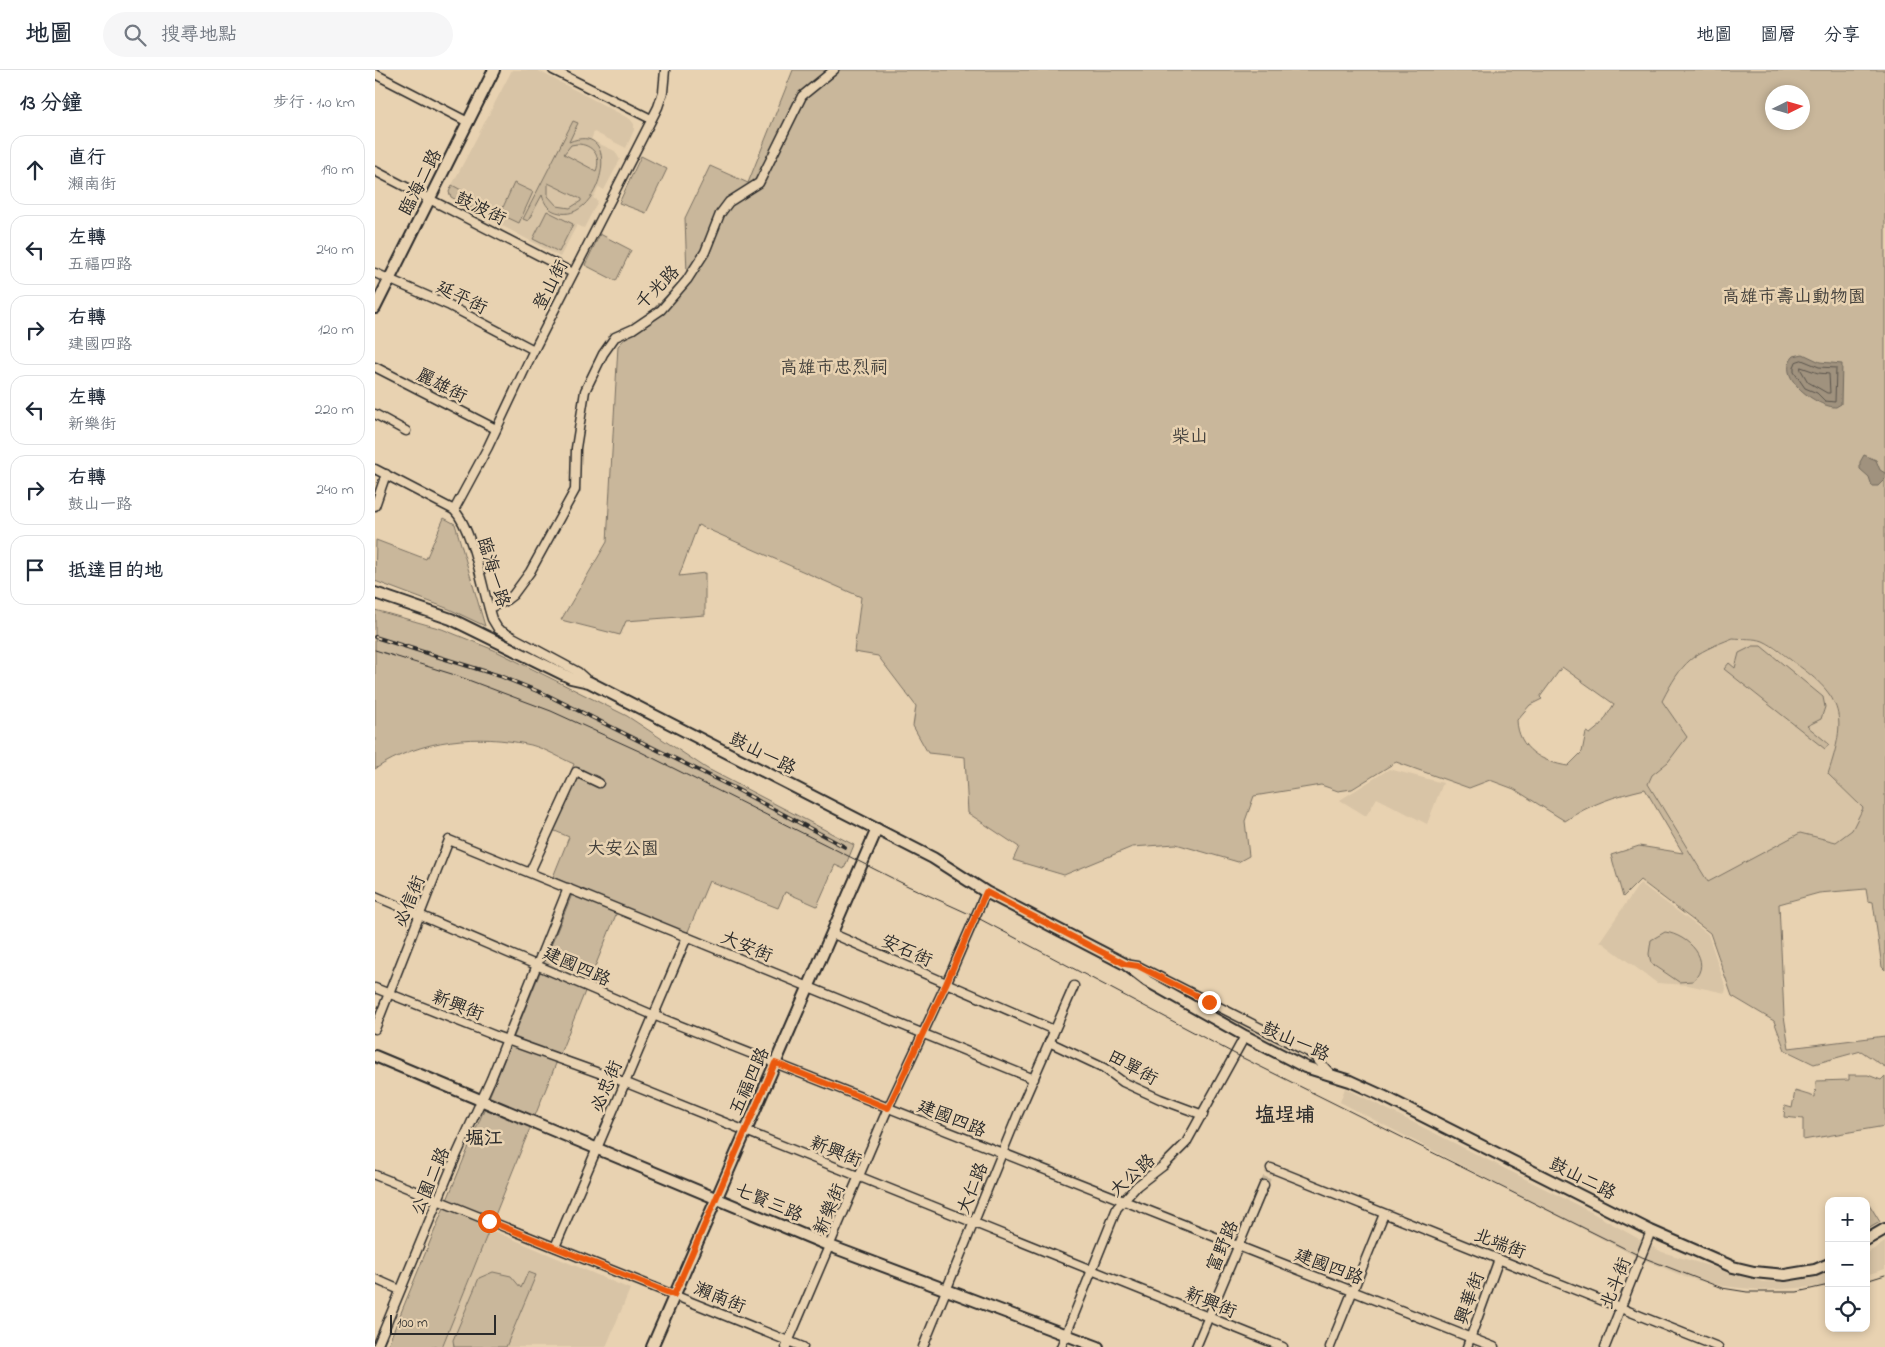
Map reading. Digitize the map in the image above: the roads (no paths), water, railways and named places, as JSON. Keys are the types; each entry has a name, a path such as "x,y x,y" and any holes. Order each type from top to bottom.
{"street":[{"name":"臨海二路","path":"375,308 494,70"},
{"path":"553,70 651,119"},
{"name":"登山街","path":"454,510 496,430 534,350 651,119 663,92 665,70"},
{"name":"千光路","path":"489,608 505,602 513,596 530,572 575,490 576,448 585,391 603,354 615,337 633,329 661,310 687,280 705,252 720,214 729,202 759,183 803,96 834,70"},
{"path":"375,74 468,122"},
{"name":"鼓波街","path":"375,172 573,272"},
{"name":"延平街","path":"375,273 448,305 534,350"},
{"name":"麗雄街","path":"375,367 496,430"},
{"path":"375,414 406,431"},
{"path":"375,469 454,510"},
{"path":"375,506 386,474"},
{"name":"臨海一路","path":"454,510 463,522 489,608 498,629 578,672 589,682"},
{"name":"鼓山一路","path":"375,593 451,619 571,678 589,682 933,858 986,892 1125,964 1147,981 1245,1036 1305,1067 1331,1074"},
{"path":"530,872 576,772 599,783"},
{"name":"五福四路","path":"652,1347 807,986 877,829"},
{"name":"大安街","path":"449,840 1034,1079"},
{"name":"必信街","path":"375,1029 449,840"},
{"name":"公園二路","path":"377,1347 507,1040 567,888"},
{"name":"新樂街","path":"787,1344 888,1108 946,984 986,892"},
{"name":"建國四路","path":"375,896 653,1015 1494,1347"},
{"name":"安石街","path":"831,933 1054,1030"},
{"name":"必忠街","path":"555,1247 595,1149 687,937"},
{"name":"鼓山一路","path":"1125,964 1138,966 1312,1054 1331,1074"},
{"name":"大仁路","path":"923,1347 1074,986"},
{"name":"新興街","path":"375,988 507,1040 624,1082 1283,1347"},
{"name":"大公路","path":"1061,1347 1121,1201 1174,1157 1186,1143 1245,1036"},
{"name":"田單街","path":"1049,1042 1104,1068 1123,1082 1160,1099 1203,1115"},
{"name":"七賢三路","path":"375,1056 830,1246 1098,1347"},
{"name":"鼓山二路","path":"1331,1074 1350,1081 1456,1132 1651,1231 1733,1266 1769,1275 1800,1273 1825,1265"},
{"name":"北端街","path":"1271,1168 1621,1306 1718,1347"},
{"name":"瀨南街","path":"375,1175 674,1295 787,1344 803,1347"},
{"name":"富野路","path":"1196,1347 1264,1185"},
{"path":"1330,1347 1384,1214"},
{"path":"1870,1238 1885,1229"},
{"name":"北斗街","path":"1605,1347 1651,1231"},
{"name":"興華街","path":"1467,1347 1499,1259"},
{"path":"375,1280 400,1290"}],"water":[{"path":"1803,354 1820,362 1842,364 1841,404 1836,407 1819,402 1801,390 1794,382 1789,373 1789,364 1794,356"},
{"path":"1864,455 1876,460 1880,470 1885,473 1885,479 1878,486 1872,486 1869,477 1860,469 1860,462"}],"tunnel":[{"path":"1264,1185 1271,1168"}],"tram line":[{"path":"375,650 455,675 551,711 639,751 908,886 976,917 1235,1054 1642,1257 1722,1288 1747,1292 1797,1292 1825,1286"},
{"path":"1870,1280 1885,1275"}],"railway":[{"path":"375,637 500,676 547,695 734,788 845,847"}],"district":[{"name":"塩埕埔","path":"1285,1114"},
{"name":"堀江","path":"484,1137"}],"park label":[{"name":"高雄市壽山動物園","path":"1794,296"},
{"name":"高雄市忠烈祠","path":"834,367"},
{"name":"柴山","path":"1190,436"},
{"name":"大安公園","path":"623,848"}]}
